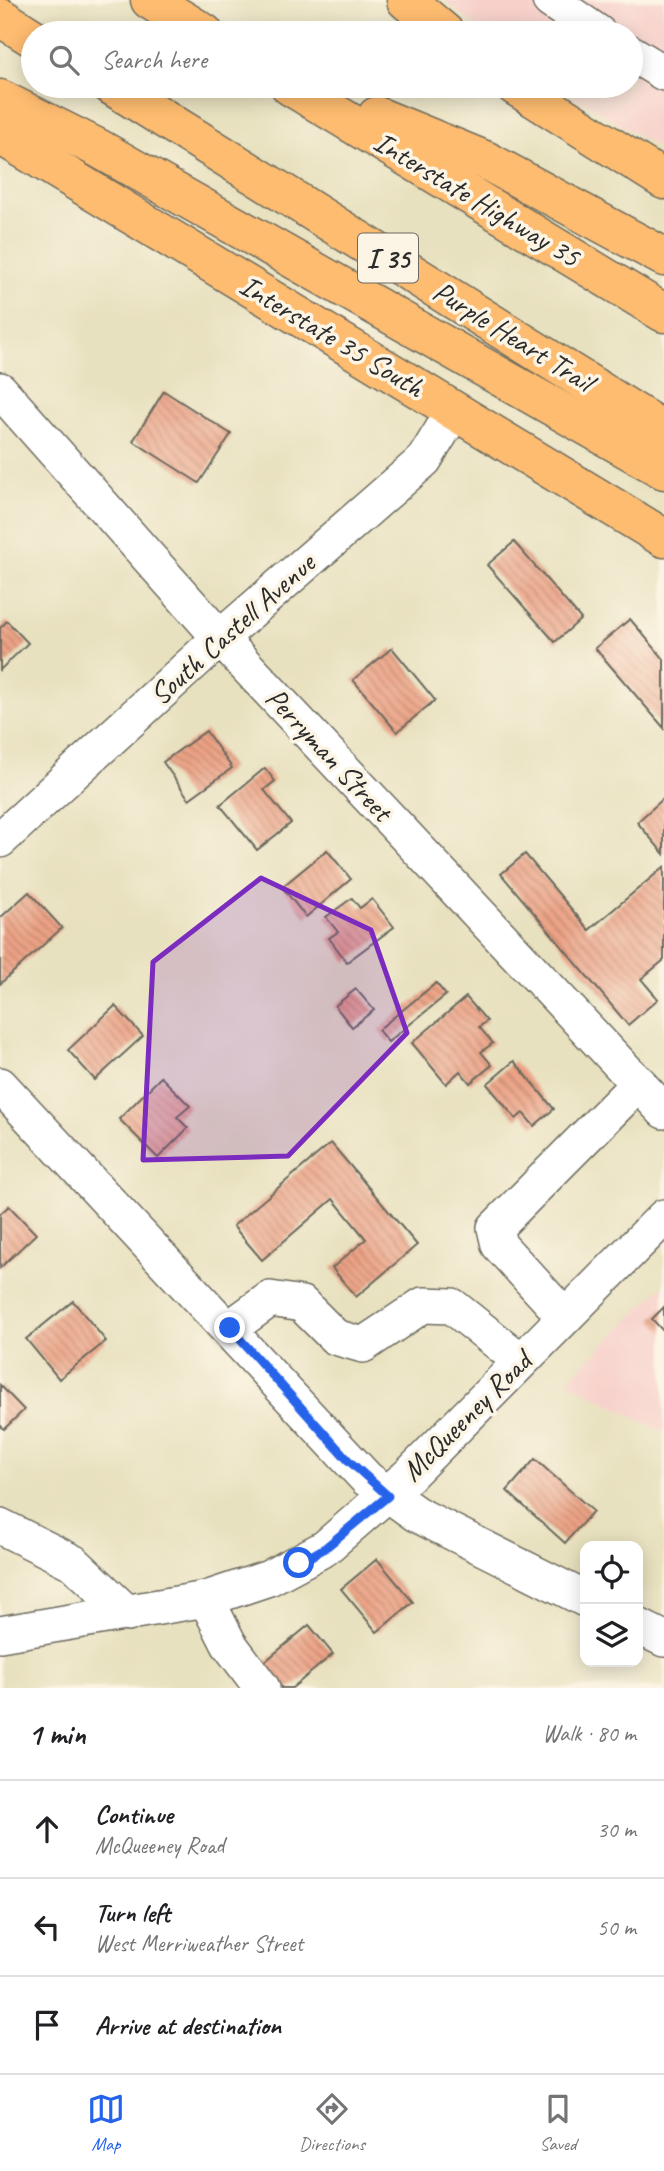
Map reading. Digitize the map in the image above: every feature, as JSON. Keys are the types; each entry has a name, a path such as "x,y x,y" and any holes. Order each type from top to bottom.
{"main road":[{"path":"150,0 184,21"},
{"path":"406,0 431,21"},
{"path":"0,18 21,31"},
{"name":"Purple Heart Trail","path":"131,98 664,431"},
{"name":"Interstate Highway 35","path":"310,98 664,313"},
{"path":"333,98 487,161 664,257"},
{"path":"534,98 664,180"},
{"path":"0,99 98,148 664,470"},
{"name":"Interstate 35 South","path":"0,135 664,538"}],"street":[{"path":"643,60 664,73"},
{"name":"Perryman Street","path":"0,390 220,638 664,1111"},
{"name":"South Castell Avenue","path":"0,840 220,638 424,460 454,411"},
{"path":"565,1317 499,1245 495,1228 639,1083"},
{"path":"0,1085 230,1328 348,1460 388,1496 416,1514 580,1597"},
{"name":"McQueeney Road","path":"0,1634 206,1599 269,1578 325,1548 388,1496 664,1217"},
{"path":"230,1328 270,1298 302,1304 335,1337 363,1345 423,1305 452,1306 521,1361"},
{"path":"0,1525 74,1563 128,1614"},
{"path":"206,1599 229,1644 262,1688"},
{"path":"643,1628 664,1639"}],"highlighted area":[{"path":"261,878 371,930 407,1033 288,1156 143,1160 153,962"}],"shaded area":[{"path":"444,0 664,0 664,152 577,98 643,98 643,21 469,21"},
{"path":"664,1285 664,1433 567,1381"}],"building":[{"path":"164,391 231,434 199,483 133,441"},
{"path":"514,542 581,619 555,642 487,565"},
{"path":"630,619 664,659 664,728 595,648"},
{"path":"7,621 28,643 0,670 0,628"},
{"path":"392,648 435,700 397,732 353,680"},
{"path":"206,731 232,768 189,799 163,762"},
{"path":"265,768 275,781 264,790 291,823 257,850 220,805"},
{"path":"664,798 664,854 637,822"},
{"path":"327,850 351,879 306,917 282,887"},
{"path":"525,854 589,930 664,867 664,960 641,979 658,999 628,1025 501,874"},
{"path":"29,892 62,928 0,984 0,918"},
{"path":"352,898 360,908 372,899 394,927 347,962 329,938 338,932 326,917"},
{"path":"436,983 446,995 388,1042 378,1030"},
{"path":"356,989 374,1010 352,1027 335,1006"},
{"path":"466,997 487,1021 479,1027 493,1043 481,1052 492,1065 470,1083 460,1071 446,1084 412,1043"},
{"path":"115,1006 143,1036 95,1080 68,1050"},
{"path":"514,1061 554,1109 534,1126 523,1113 516,1119 487,1084"},
{"path":"161,1077 190,1106 177,1117 188,1128 158,1158 119,1119"},
{"path":"331,1143 417,1245 356,1297 332,1268 366,1239 333,1199 262,1260 233,1226"},
{"path":"9,1206 36,1234 0,1268 0,1214"},
{"path":"73,1301 106,1341 59,1379 26,1339"},
{"path":"664,1307 664,1332 652,1319"},
{"path":"0,1385 24,1410 4,1429 0,1425"},
{"path":"535,1459 593,1511 565,1543 507,1491"},
{"path":"377,1559 413,1602 377,1632 341,1589"},
{"path":"309,1625 333,1654 292,1688 282,1688 262,1664"}],"route":[{"path":"230,1328 348,1460 388,1496 325,1548 299,1563"}]}
